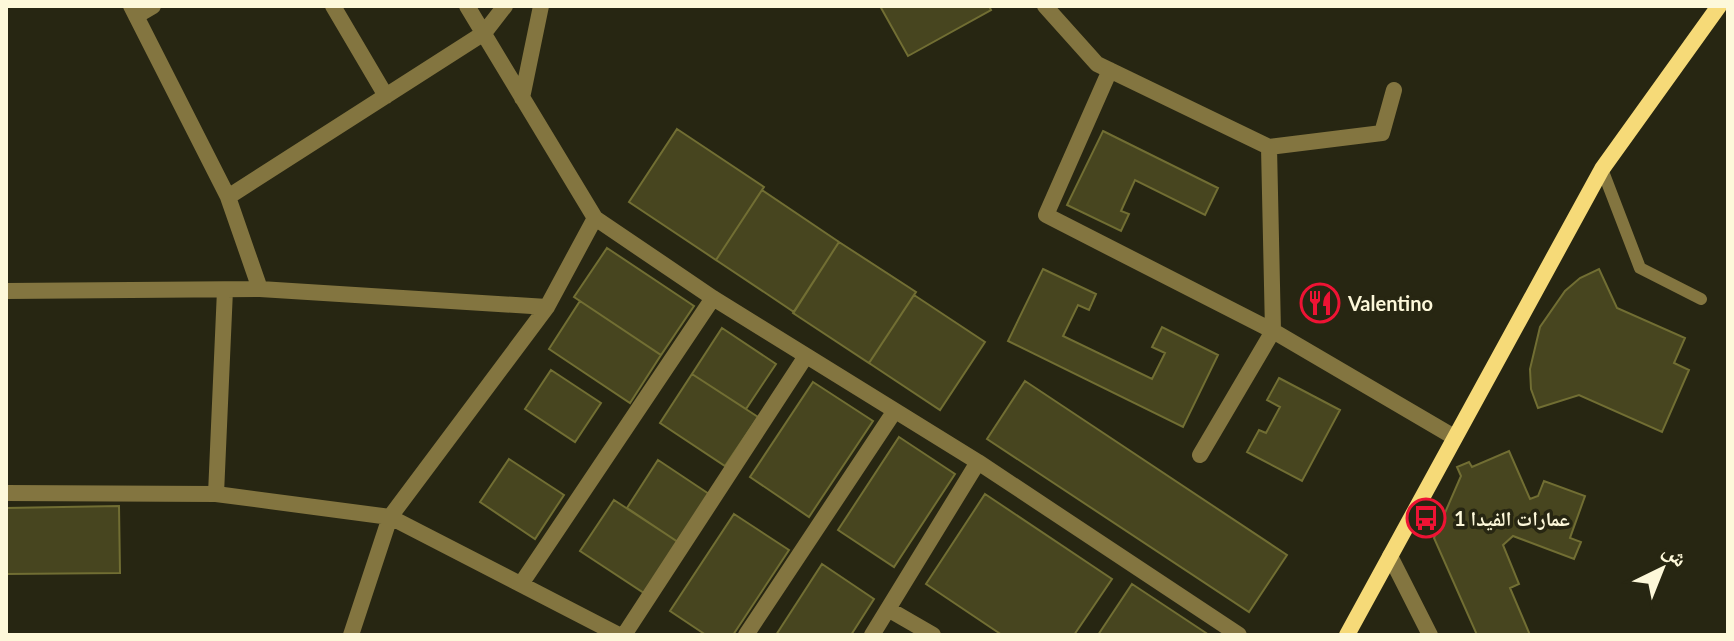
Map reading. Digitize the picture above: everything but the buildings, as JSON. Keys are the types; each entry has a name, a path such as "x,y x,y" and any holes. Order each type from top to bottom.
{"main road":[{"path":"1347,635 1602,169 1719,6"}],"street":[{"path":"153,6 134,11 228,197 260,289"},
{"path":"333,6 386,96"},
{"path":"467,6 595,218 713,298 978,462 1239,635"},
{"path":"228,197 484,33 505,6"},
{"path":"522,98 541,6"},
{"path":"1045,6 1097,64 1269,147 1382,133 1394,90"},
{"path":"1110,70 1046,215 1273,331 1454,437"},
{"path":"1200,455 1273,331 1269,147"},
{"path":"351,635 390,517 547,307 595,218"},
{"path":"6,291 260,289 547,307"},
{"path":"216,494 225,290"},
{"path":"521,584 713,298"},
{"path":"6,493 216,494 390,517 622,635 806,356"},
{"path":"746,635 894,412"},
{"path":"872,635 978,462"},
{"path":"1390,556 1430,635"},
{"path":"888,609 933,635"}],"lane":[{"path":"1602,169 1640,268 1701,299"}],"place":[{"name":"Valentino","path":"1320,303"},
{"name":"عمارات الفيدا 1","path":"1426,518"}]}
